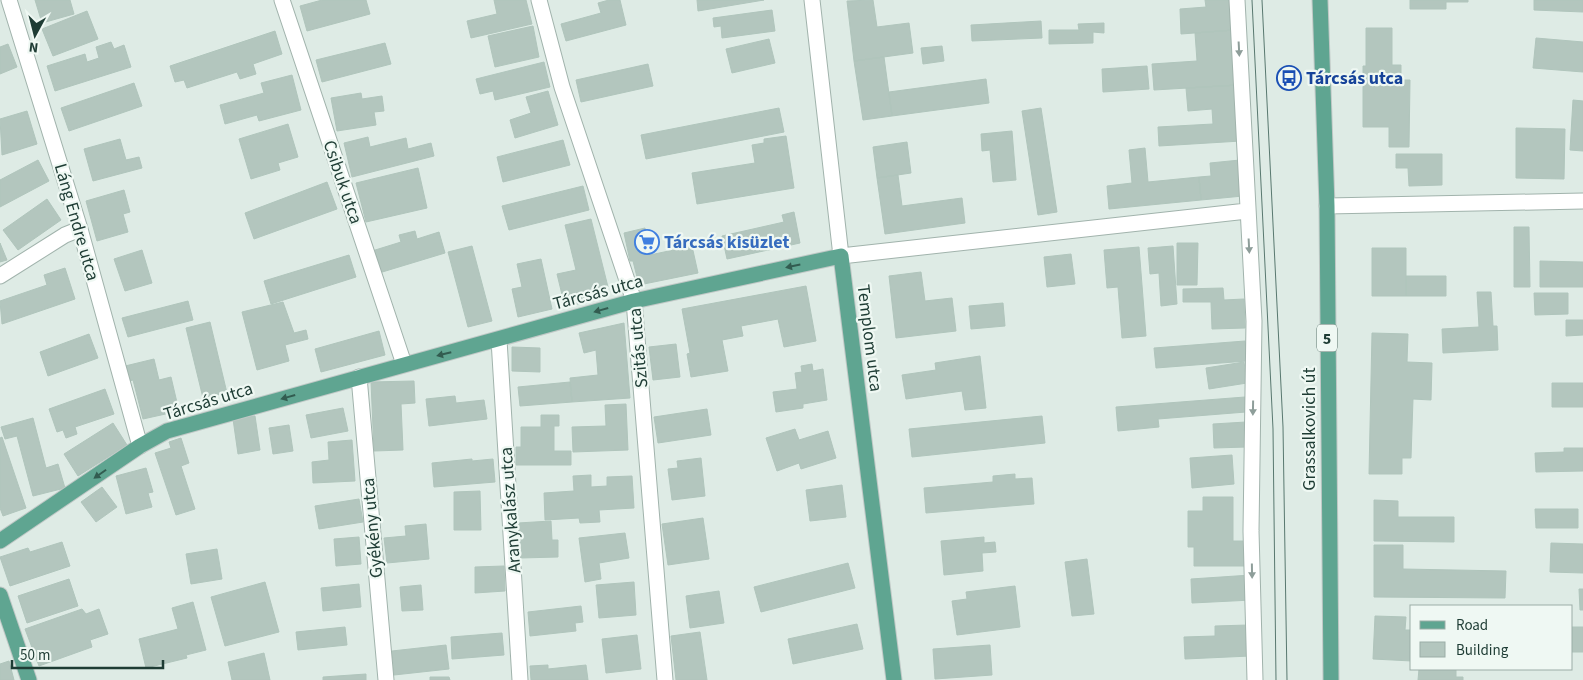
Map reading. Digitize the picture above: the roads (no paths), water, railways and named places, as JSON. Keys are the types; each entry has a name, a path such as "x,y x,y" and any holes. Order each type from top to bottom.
{"main road":[{"name":"Grassalkovich út","path":"1313,0 1319,29"},
{"name":"Grassalkovich út","path":"1320,0 1319,29 1327,206 1327,470 1331,680"},
{"name":"Tárcsás utca","path":"0,541 140,446 167,431 634,301 841,256"},
{"name":"Templom utca","path":"841,256 894,680"},
{"path":"0,596 29,680"}],"street":[{"name":"Láng Endre utca","path":"9,0 80,229 140,446"},
{"name":"Csibuk utca","path":"282,0 404,364"},
{"name":"Szitás utca","path":"539,0 562,87 634,301 665,680"},
{"name":"Templom utca","path":"812,0 841,256"},
{"path":"1236,0 1254,320 1251,531 1255,680"},
{"path":"1327,206 1583,201"},
{"name":"Tárcsás utca","path":"841,256 1247,211"},
{"path":"0,276 66,235 80,229"},
{"name":"Aranykalász utca","path":"499,340 520,680"},
{"name":"Gyékény utca","path":"359,376 386,680"}],"tram line":[{"path":"1252,0 1273,429 1276,680"},
{"path":"1262,0 1283,427 1287,680"}],"place":[{"name":"Tárcsás utca","path":"1289,78"},
{"name":"Tárcsás kisüzlet","path":"647,242"}]}
